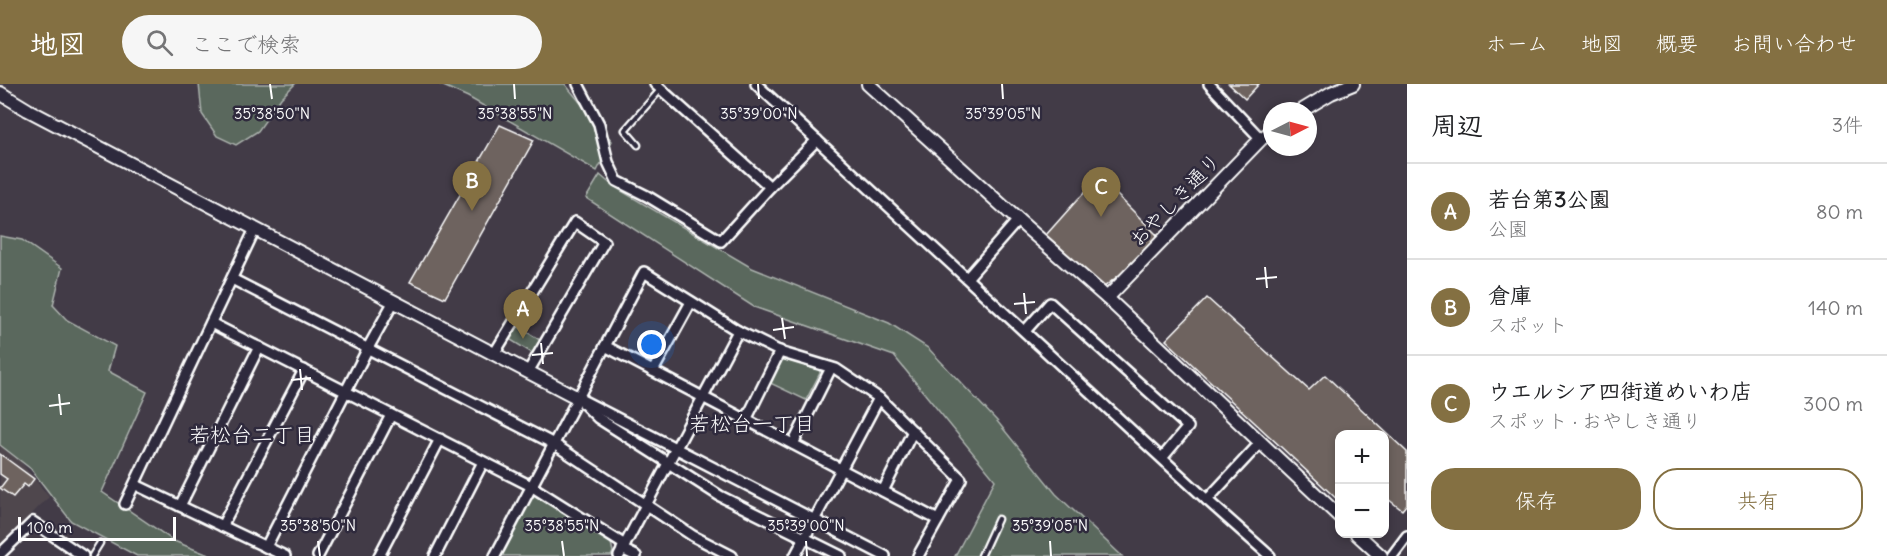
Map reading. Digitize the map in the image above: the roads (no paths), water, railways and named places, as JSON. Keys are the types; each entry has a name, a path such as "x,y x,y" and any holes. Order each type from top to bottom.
{"street":[{"path":"578,84 599,124 608,162 617,181 647,196 721,242 770,187 817,140"},
{"path":"868,84 1107,298 1335,512"},
{"path":"1209,84 1263,131"},
{"path":"1316,102 1353,84"},
{"path":"759,85 1270,556"},
{"path":"658,87 770,187"},
{"path":"0,93 28,110 394,302 885,556"},
{"name":"おやしき通り","path":"1107,298 1263,139"},
{"path":"968,277 1018,220"},
{"path":"494,354 575,222 604,243 528,372"},
{"path":"125,504 136,485 255,229"},
{"path":"495,556 644,272 738,331 780,351 831,368 879,398 961,478 918,556"},
{"path":"232,279 554,444 693,536 732,556"},
{"path":"266,547 345,391 394,302"},
{"path":"653,371 691,302"},
{"path":"1025,331 1050,303 1188,427 1162,458"},
{"path":"211,323 531,486 622,550 636,556"},
{"path":"622,550 738,331"},
{"path":"605,346 938,520"},
{"path":"180,506 259,347"},
{"path":"746,420 780,351"},
{"path":"793,444 831,368"},
{"path":"222,526 304,370"},
{"path":"578,398 598,418 720,496 841,556"},
{"path":"795,556 879,398"},
{"path":"318,556 391,415"},
{"path":"884,491 913,431"},
{"path":"379,556 440,439"},
{"path":"1207,500 1260,443"},
{"path":"435,556 483,462"},
{"path":"136,485 285,556"},
{"path":"0,554 33,522 84,556"},
{"path":"1392,556 1407,536"},
{"path":"1361,538 1381,556"}],"lane":[{"path":"638,145 625,129 658,87"},
{"path":"981,556 998,519"},
{"path":"92,556 100,543"}],"place":[{"name":"倉庫","path":"472,211"},
{"name":"ウエルシア四街道めいわ店","path":"1101,217"},
{"name":"若台第3公園","path":"523,339"}],"district":[{"name":"若松台一丁目","path":"752,424"},
{"name":"若松台二丁目","path":"252,435"}]}
